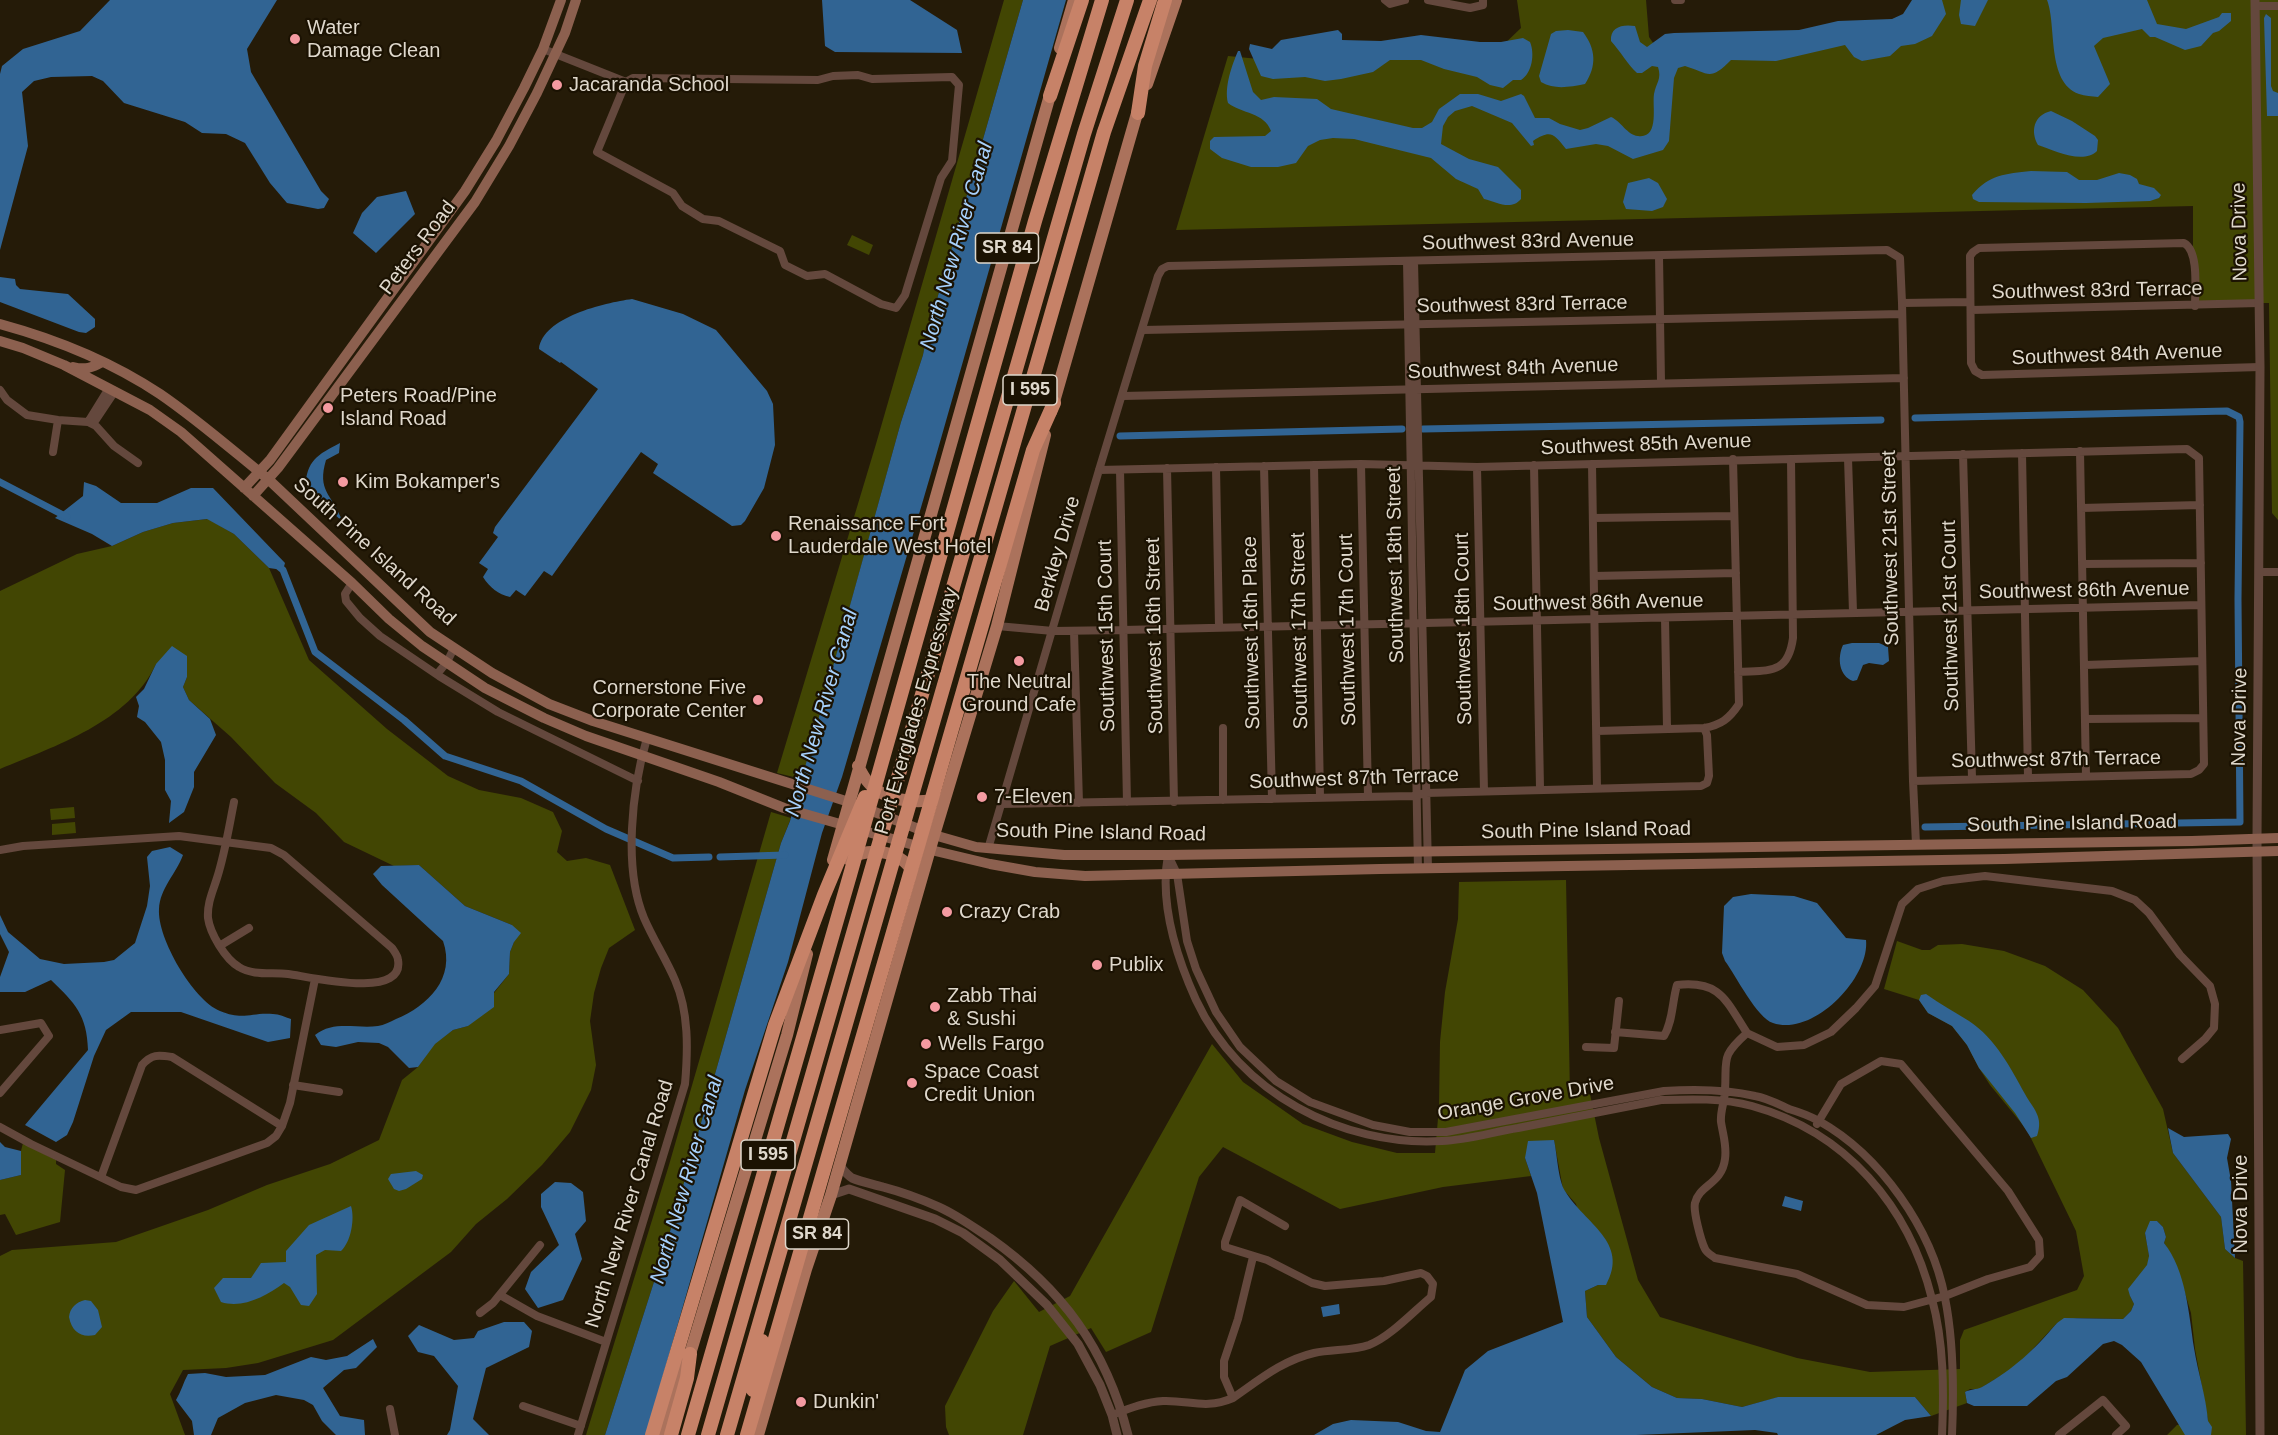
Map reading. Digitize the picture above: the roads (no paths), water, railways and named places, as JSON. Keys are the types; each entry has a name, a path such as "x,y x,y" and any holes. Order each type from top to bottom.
{"highway":[{"path":"1050,96 1082,0"},
{"name":"Port Everglades Expressway","path":"688,1435 1032,232 1102,0"},
{"path":"708,1435 1084,134 1127,0"},
{"name":"Port Everglades Expressway","path":"727,1435 1104,132 1150,0"},
{"path":"1138,112 1145,66 1165,0"},
{"path":"746,1435 764,1380 903,898 943,782 1033,450 1054,404"},
{"path":"652,1435 775,1025 856,814 882,762"},
{"path":"746,1435 772,1280"},
{"path":"671,1435 687,1378 690,1354"}],"main road":[{"name":"Peters Road","path":"244,488 259,472 465,191 496,141 543,49 561,0"},
{"name":"Peters Road","path":"253,496 475,202 509,146 555,55 576,0"},
{"name":"SR 84","path":"659,1435 690,1354 786,1035 818,909 843,825 843,800 858,766 905,610 1050,96 1059,48 1074,0"},
{"name":"SR 84","path":"758,1435 814,1241 831,1195 931,850 943,782 997,626 1054,404 1138,112 1176,0"},
{"name":"South Pine Island Road","path":"0,324 29,332 102,362 158,393 216,436 268,479 430,632 492,673 549,704 790,785 843,800 934,835 988,849 1064,855 1168,855 2278,838"},
{"name":"South Pine Island Road","path":"0,341 64,365 150,410 180,432 352,583 389,619 422,646 484,688 586,736 784,808 931,850 1035,872 1085,876 1423,868 1969,860 2278,851"},
{"path":"64,365 83,370 93,368 102,362"},
{"path":"858,766 872,787 892,798 928,801 938,799 943,782"},
{"path":"830,870 860,853 878,851 902,859 909,864 920,888"},
{"path":"1035,872 1050,858 1064,855"}],"street":[{"path":"1385,0 1390,4 1405,0"},
{"path":"1428,0 1470,8 1483,5 1483,0"},
{"path":"1676,0 1681,0"},
{"path":"2255,3 2278,6"},
{"name":"Nova Drive","path":"2255,3 2260,367 2257,838 2260,1435"},
{"path":"543,49 626,82"},
{"path":"858,75 872,79 952,77 959,86 952,161 941,178 905,295 896,308 881,304 825,274 807,276 785,265 780,251 719,221 703,219 682,206 673,193 597,152 626,82 633,78 818,80 833,76 858,75"},
{"path":"1971,306 1970,256 1979,248 2184,243 2190,246 2193,254 2195,306"},
{"name":"Southwest 83rd Avenue","path":"1162,269 1168,266 1887,250 1894,253"},
{"name":"Southwest 21st Street","path":"1894,253 1900,258 1902,303 1916,844"},
{"path":"1659,256 1661,382"},
{"name":"Southwest 18th Street","path":"1411,261 1418,623 1417,795 1423,851"},
{"name":"Berkley Drive","path":"988,849 1099,470 1162,269"},
{"name":"Southwest 83rd Terrace","path":"1902,303 1971,306 2195,306 2259,303"},
{"name":"Southwest 84th Avenue","path":"1971,306 1971,363 1975,371 1982,375 2260,367"},
{"name":"Southwest 83rd Terrace","path":"1143,330 1902,314"},
{"name":"Southwest 84th Avenue","path":"1123,396 1904,378"},
{"path":"0,390 3,402 27,415 91,423 114,446 138,463"},
{"path":"91,423 112,390"},
{"path":"52,452 58,420"},
{"name":"Southwest 85th Avenue","path":"1099,470 1361,464 1477,467 2187,449 2199,458 2200,505"},
{"path":"2080,452 2086,776"},
{"path":"2022,453 2028,777"},
{"name":"Southwest 21st Court","path":"1964,454 1972,778"},
{"path":"1848,458 1853,612"},
{"path":"1597,731 1718,726 1731,717 1739,704 1733,459"},
{"path":"1738,672 1772,670 1782,666 1791,653 1791,459"},
{"name":"Southwest 17th Court","path":"1361,464 1368,796"},
{"path":"1592,464 1597,788"},
{"name":"Southwest 17th Street","path":"1314,465 1320,797"},
{"path":"1534,465 1540,788"},
{"name":"Southwest 16th Place","path":"1264,466 1272,799"},
{"path":"1216,467 1219,627"},
{"name":"Southwest 18th Court","path":"1477,467 1484,790"},
{"name":"Southwest 16th Street","path":"1167,468 1174,802"},
{"name":"Southwest 15th Court","path":"1120,470 1127,802"},
{"path":"2081,508 2200,505 2202,718 2085,719"},
{"path":"1593,518 1734,516"},
{"path":"2082,564 2200,563"},
{"path":"2259,572 2278,572"},
{"path":"1594,576 1736,573"},
{"path":"352,583 345,594 346,601 360,618 380,636 498,712 638,781"},
{"name":"Southwest 86th Avenue","path":"997,626 1074,631 2201,605"},
{"path":"1665,618 1667,728"},
{"name":"Southwest 18th Street","path":"1418,623 1426,793 1423,868"},
{"path":"1074,631 1079,803"},
{"path":"439,676 438,673 454,648"},
{"path":"2085,665 2202,662"},
{"name":"Southwest 87th Terrace","path":"1913,781 2191,774 2204,764 2202,718"},
{"path":"1223,728 1223,801"},
{"name":"Southwest 87th Terrace","path":"1002,804 1223,801 1417,795 1540,788 1701,786 1707,783 1709,776 1707,735 1704,728"},
{"name":"North New River Canal Road","path":"578,1435 685,1084 688,1051 685,1016 676,982 644,917 633,878 632,830 642,755 647,738"},
{"path":"0,850 22,846 179,836 226,841 272,848 284,855 392,948 399,961 396,971 389,978 369,984 346,984 287,974 252,972 241,969 230,961 211,929 208,918 209,904 226,841 234,802"},
{"name":"Orange Grove Drive","path":"1168,855 1177,874 1186,941 1196,969 1216,1012 1239,1047 1276,1081 1310,1102 1340,1115 1373,1125 1410,1132 1446,1132 1664,1091 1696,1089 1757,1096 1819,1120 1868,1158 1905,1203 1916,1220 1933,1259 1945,1296 1954,1388 1952,1435"},
{"name":"Orange Grove Drive","path":"1168,855 1165,874 1174,944 1204,1017 1229,1053 1267,1088 1302,1111 1322,1120 1367,1135 1405,1141 1443,1142 1661,1100 1692,1099 1751,1106 1813,1131 1858,1165 1905,1225 1933,1299 1944,1391 1942,1435"},
{"path":"1616,1032 1664,1036 1670,1027 1672,1004 1677,985 1696,983 1716,990 1747,1033 1777,1047 1804,1045 1831,1032 1875,986 1902,904 1918,889 1943,881 1985,876 2112,891 2135,900 2149,913 2180,955 2210,986 2214,1004 2214,1028 2182,1059"},
{"path":"221,945 249,928"},
{"path":"0,1127 122,1187 136,1190 267,1143 276,1136 282,1126 315,979"},
{"path":"1586,1047 1614,1048 1619,1000"},
{"path":"0,1030 41,1023 49,1036 0,1093"},
{"path":"1747,1033 1734,1045 1724,1063 1726,1091 1721,1123 1726,1144 1721,1175 1699,1195 1694,1204 1706,1251 1715,1258 1797,1274 1867,1305 1904,1306 1945,1296 1988,1279 2030,1267 2040,1256 2039,1240 2008,1191 1901,1064 1881,1061 1864,1068 1841,1084 1813,1131"},
{"path":"101,1177 142,1065 149,1057 158,1054 172,1057 282,1126"},
{"path":"293,1085 339,1092"},
{"path":"839,1165 850,1177 940,1207 970,1224 1009,1251 1046,1283 1089,1338 1122,1412 1128,1435"},
{"path":"831,1195 849,1188 934,1219 963,1233 991,1252 1047,1305 1078,1344 1100,1385 1117,1435"},
{"path":"1112,1415 1150,1402 1219,1404 1233,1398 1295,1358 1368,1346 1380,1340 1431,1297 1434,1290 1433,1284 1427,1276 1421,1273 1384,1281 1325,1286 1312,1283 1267,1260 1225,1247 1240,1200 1285,1226"},
{"path":"480,1313 500,1295 540,1245"},
{"path":"1233,1398 1224,1377 1224,1361 1238,1319 1253,1257"},
{"path":"500,1295 537,1316 606,1342"},
{"path":"2059,1435 2103,1400 2126,1426 2116,1435"},
{"path":"523,1406 581,1426"},
{"path":"390,1409 394,1435"}],"water":[{"path":"110,0 277,0 247,49 251,72 321,191 329,199 324,208 287,203 270,183 245,143 226,134 202,133 185,122 124,103 103,81 92,76 51,77 34,81 22,92 28,146 0,250 0,74 2,66 23,49 80,31"},
{"path":"822,0 910,0 957,30 962,53 835,52 825,46"},
{"name":"North New River Canal","path":"1023,0 1066,0 934,463 842,777 822,833 788,962 745,1090 646,1435 605,1435 669,1235 781,843 790,821 901,422 923,355 927,334"},
{"path":"1912,0 1942,0 1946,14 1932,36 1915,44 1901,46 1890,56 1862,61 1854,57 1845,45 1776,61 1731,60 1718,71 1709,74 1685,66 1678,68 1674,78 1669,141 1663,150 1633,159 1608,146 1596,144 1566,149 1555,137 1548,134 1533,141 1534,145 1531,146 1512,123 1472,106 1455,111 1443,126 1441,144 1469,159 1498,167 1521,190 1521,199 1513,204 1504,205 1484,199 1478,189 1456,179 1431,158 1354,139 1320,140 1308,146 1296,163 1278,167 1251,167 1222,158 1210,149 1210,141 1214,137 1265,136 1271,131 1263,120 1228,103 1228,83 1238,51 1240,51 1253,92 1261,100 1274,97 1317,99 1331,109 1413,128 1422,128 1432,122 1439,109 1460,94 1478,94 1501,101 1521,94 1535,118 1549,118 1580,130 1611,117 1634,135 1645,136 1650,132 1654,121 1654,94 1659,78 1658,67 1652,66 1642,73 1637,73 1611,41 1612,32 1618,28 1635,26 1640,42 1647,47 1665,34 1799,30 1838,21 1892,19 1903,14"},
{"path":"1961,0 1988,0 1975,26 1961,24 1959,15"},
{"path":"2047,0 2147,0 2157,24 2186,29 2219,17 2222,13 2231,13 2231,21 2213,33 2201,46 2185,50 2150,37 2142,29 2103,38 2094,46 2110,84 2098,97 2079,94 2069,88 2061,78 2054,52"},
{"path":"2266,14 2271,18 2271,86 2273,91 2278,93 2278,116 2267,116 2264,18"},
{"path":"1338,30 1342,34 1342,40 1381,41 1421,35 1480,42 1501,42 1523,38 1530,42 1532,63 1525,77 1521,80 1513,80 1503,88 1490,85 1477,77 1444,69 1421,60 1390,60 1373,72 1341,79 1325,81 1305,77 1273,79 1261,76 1249,49 1250,44 1272,49 1281,40"},
{"path":"1568,30 1583,32 1587,38 1593,51 1592,71 1585,84 1562,87 1546,85 1541,82 1539,76 1551,34"},
{"path":"2051,111 2095,136 2098,140 2097,151 2084,157 2076,157 2038,145 2034,134 2035,124 2041,116"},
{"path":"2031,171 2067,172 2079,180 2097,180 2119,173 2130,175 2137,179 2139,184 2154,188 2161,195 2150,201 2086,203 1979,202 1973,199 1972,195 1992,179 2006,174"},
{"path":"1649,178 1658,183 1667,199 1663,207 1652,211 1626,209 1623,202 1628,183"},
{"path":"406,191 415,214 376,253 353,233 362,213 377,197"},
{"path":"0,277 15,279 20,289 68,294 95,319 95,327 86,333 79,332 0,302"},
{"path":"632,299 683,314 716,330 767,391 773,404 775,445 764,488 745,521 741,525 732,526 653,473 658,464 641,452 552,576 544,571 525,596 516,590 510,597 502,594 483,577 488,569 479,563 498,537 493,533 495,527 598,389 539,349 543,338 551,328 576,313"},
{"path":"340,443 339,453 326,460 323,479 326,492 342,520 324,501 305,488 311,465 319,455"},
{"path":"84,482 96,486 121,503 157,503 191,488 213,488 285,563 283,570 269,568 234,534 207,519 173,523 143,532 112,546 92,534 55,518 83,496"},
{"path":"1879,643 1888,647 1889,661 1883,665 1869,663 1863,665 1857,680 1848,679 1840,666 1840,655 1843,645"},
{"path":"172,646 187,656 187,677 183,687 189,700 210,719 216,735 194,772 194,787 184,812 169,823 171,801 165,790 165,760 161,742 145,722 137,717 139,706 136,697 144,689 156,664"},
{"path":"170,847 183,855 162,894 159,909 160,921 170,951 188,982 210,1005 228,1014 242,1016 275,1014 291,1019 290,1038 268,1042 181,1012 131,1012 106,1030 94,1056 73,1122 67,1135 56,1142 25,1125 88,1050 85,1028 78,1010 51,980 25,992 0,992 0,977 9,952 0,934 0,915 8,932 40,959 64,964 114,960 135,943 147,906 150,886 147,857 152,851"},
{"path":"419,865 465,906 512,925 521,933 510,952 509,974 494,992 494,1007 468,1026 453,1030 435,1044 418,1067 409,1068 388,1047 379,1043 358,1042 336,1047 321,1045 315,1035 322,1030 337,1026 378,1026 419,1007 442,979 446,967 443,941 373,874 381,866"},
{"path":"1751,894 1794,896 1817,903 1846,938 1866,940 1865,955 1859,971 1849,987 1821,1013 1805,1021 1789,1025 1767,1020 1754,1005 1725,961 1722,953 1724,906 1733,897"},
{"path":"1926,994 1979,1028 1995,1045 2037,1113 2039,1129 2037,1136 2031,1138 2015,1113 1979,1068 1967,1045 1952,1026 1928,1013 1919,1000 1921,995"},
{"path":"2168,1128 2184,1137 2228,1134 2231,1139 2227,1158 2231,1181 2235,1258 2225,1249 2221,1217 2173,1153"},
{"path":"1554,1140 1559,1173 1565,1191 1602,1234 1613,1257 1612,1270 1606,1285 1598,1285 1585,1291 1587,1317 1616,1357 1652,1387 1677,1398 1702,1399 1742,1407 1778,1397 1915,1397 1931,1416 1905,1420 1876,1435 1778,1435 1755,1430 1636,1435 1314,1435 1333,1424 1351,1420 1398,1422 1426,1431 1440,1432 1465,1370 1488,1351 1563,1322 1537,1193 1525,1158 1528,1141"},
{"path":"0,1142 5,1147 21,1151 21,1175 0,1180"},
{"path":"416,1171 423,1175 422,1179 399,1191 394,1189 388,1179 391,1174"},
{"path":"555,1182 571,1183 583,1192 586,1221 575,1234 582,1259 563,1300 538,1308 525,1289 531,1272 559,1245 541,1207 541,1194"},
{"path":"1785,1196 1803,1201 1801,1211 1782,1206"},
{"path":"351,1206 353,1217 351,1230 344,1247 341,1251 325,1250 316,1255 317,1294 309,1306 301,1305 290,1287 284,1283 254,1300 238,1304 221,1302 214,1288 223,1278 251,1278 261,1263 286,1262 286,1251 309,1225"},
{"path":"2150,1221 2157,1221 2163,1227 2166,1237 2164,1243 2182,1279 2208,1421 2212,1427 2211,1435 2185,1435 2141,1362 2114,1341 2103,1344 2067,1377 2056,1381 2027,1406 1974,1406 1967,1403 1965,1392 1982,1387 2014,1366 2064,1318 2123,1319 2134,1304 2128,1289 2147,1265 2149,1256 2145,1233"},
{"path":"85,1300 91,1301 98,1310 102,1327 95,1335 81,1335 70,1322 72,1308"},
{"path":"1339,1304 1340,1314 1323,1317 1321,1307"},
{"path":"504,1322 524,1322 532,1331 529,1347 486,1368 473,1419 489,1435 447,1435 450,1430 458,1386 434,1356 418,1352 408,1336 419,1325 454,1340 474,1338 478,1331"},
{"path":"373,1339 377,1347 356,1368 344,1370 323,1388 340,1416 364,1420 365,1435 336,1435 322,1421 313,1405 304,1400 276,1395 245,1403 218,1418 211,1435 194,1435 192,1421 176,1400 188,1374 205,1373 226,1377 265,1375 311,1357 326,1360 347,1356"}],"waterway":[{"path":"1915,418 2227,411 2239,417 2240,422 2238,599 2240,822 1925,827"},
{"path":"1423,429 1881,420"},
{"path":"1120,436 1402,429"},
{"path":"0,482 67,517"},
{"path":"277,565 283,570 315,652 404,720 445,756 521,781 606,829 673,858 709,857"},
{"path":"720,857 785,855"}],"place":[{"name":"Water Damage Clean","path":"295,39"},
{"name":"Jacaranda School","path":"557,85"},
{"name":"Peters Road/Pine Island Road","path":"328,408"},
{"name":"Kim Bokamper's","path":"343,482"},
{"name":"Renaissance Fort Lauderdale West Hotel","path":"776,536"},
{"name":"The Neutral Ground Cafe","path":"1019,661"},
{"name":"Cornerstone Five Corporate Center","path":"758,700"},
{"name":"7-Eleven","path":"982,797"},
{"name":"Crazy Crab","path":"947,912"},
{"name":"Publix","path":"1097,965"},
{"name":"Zabb Thai & Sushi","path":"935,1007"},
{"name":"Wells Fargo","path":"926,1044"},
{"name":"Space Coast Credit Union","path":"912,1083"},
{"name":"Dunkin'","path":"801,1402"}]}
